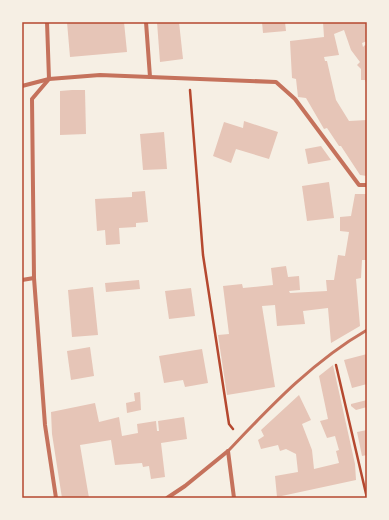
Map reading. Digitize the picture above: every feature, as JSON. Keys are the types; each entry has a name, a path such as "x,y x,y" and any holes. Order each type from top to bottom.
{"street":[{"path":"47,22 50,79 32,99 34,278 45,425 56,498"},
{"path":"146,22 150,78"},
{"path":"22,86 50,79 100,75 189,80 276,82 295,99 359,185 367,184"},
{"path":"22,280 34,278"},
{"path":"167,498 186,486 228,451"},
{"path":"228,451 234,498"}],"lane":[{"path":"228,451 292,385 345,343 367,330"}],"path":[{"path":"189,80 203,255 229,424 240,438"},
{"path":"333,353 367,498"}],"building":[{"path":"67,22 124,22 127,52 70,57"},
{"path":"157,22 179,22 183,59 160,62"},
{"path":"262,22 285,22 286,31 263,33"},
{"path":"323,22 367,22 367,41 362,43 363,47 365,45 367,47 367,85 365,80 361,80 361,69 357,65 360,62 351,50 344,30 334,34 339,55 324,57 325,61 327,61 336,100 349,121 367,120 367,176 360,175 327,128 324,129 306,98 298,97 296,79 292,78 290,41 324,37"},
{"path":"85,90 86,134 60,135 60,91"},
{"path":"244,121 278,132 269,159 236,149 231,163 213,156 224,122 243,128"},
{"path":"164,132 167,169 143,170 140,134"},
{"path":"321,146 331,160 308,164 305,149"},
{"path":"329,182 334,218 307,221 302,186"},
{"path":"145,191 148,222 136,223 136,227 119,228 120,244 106,245 105,230 97,231 95,199 132,197 132,192"},
{"path":"355,194 367,194 367,260 362,260 361,278 356,279 360,326 331,343 328,308 303,311 305,324 277,326 275,305 262,306 275,387 227,395 218,335 229,334 223,286 242,284 243,288 273,285 271,268 286,266 288,277 299,276 300,290 289,291 290,293 327,291 326,280 334,280 338,255 345,256 349,232 340,231 340,217 351,216"},
{"path":"139,280 140,289 106,292 105,283"},
{"path":"93,287 98,335 72,337 68,290"},
{"path":"191,288 195,316 169,319 165,291"},
{"path":"90,347 94,376 71,380 67,351"},
{"path":"202,349 208,383 185,387 183,380 164,383 159,356"},
{"path":"367,354 367,384 352,388 344,360"},
{"path":"333,365 355,464 356,480 277,497 275,476 298,472 296,454 286,449 280,451 278,445 261,449 258,440 264,436 261,430 299,395 311,420 302,424 312,450 314,469 339,463 336,451 339,450 335,436 327,438 320,421 328,419 319,376"},
{"path":"140,392 141,410 127,413 126,403 135,401 134,393"},
{"path":"367,400 367,407 356,410 351,406 351,404"},
{"path":"95,403 99,422 119,417 122,436 138,433 137,424 156,421 157,431 159,431 158,421 184,417 187,439 161,443 165,477 151,479 149,466 143,467 142,463 115,465 111,440 80,445 89,498 62,498 52,434 51,412"},
{"path":"367,430 367,455 362,456 357,432"}]}
